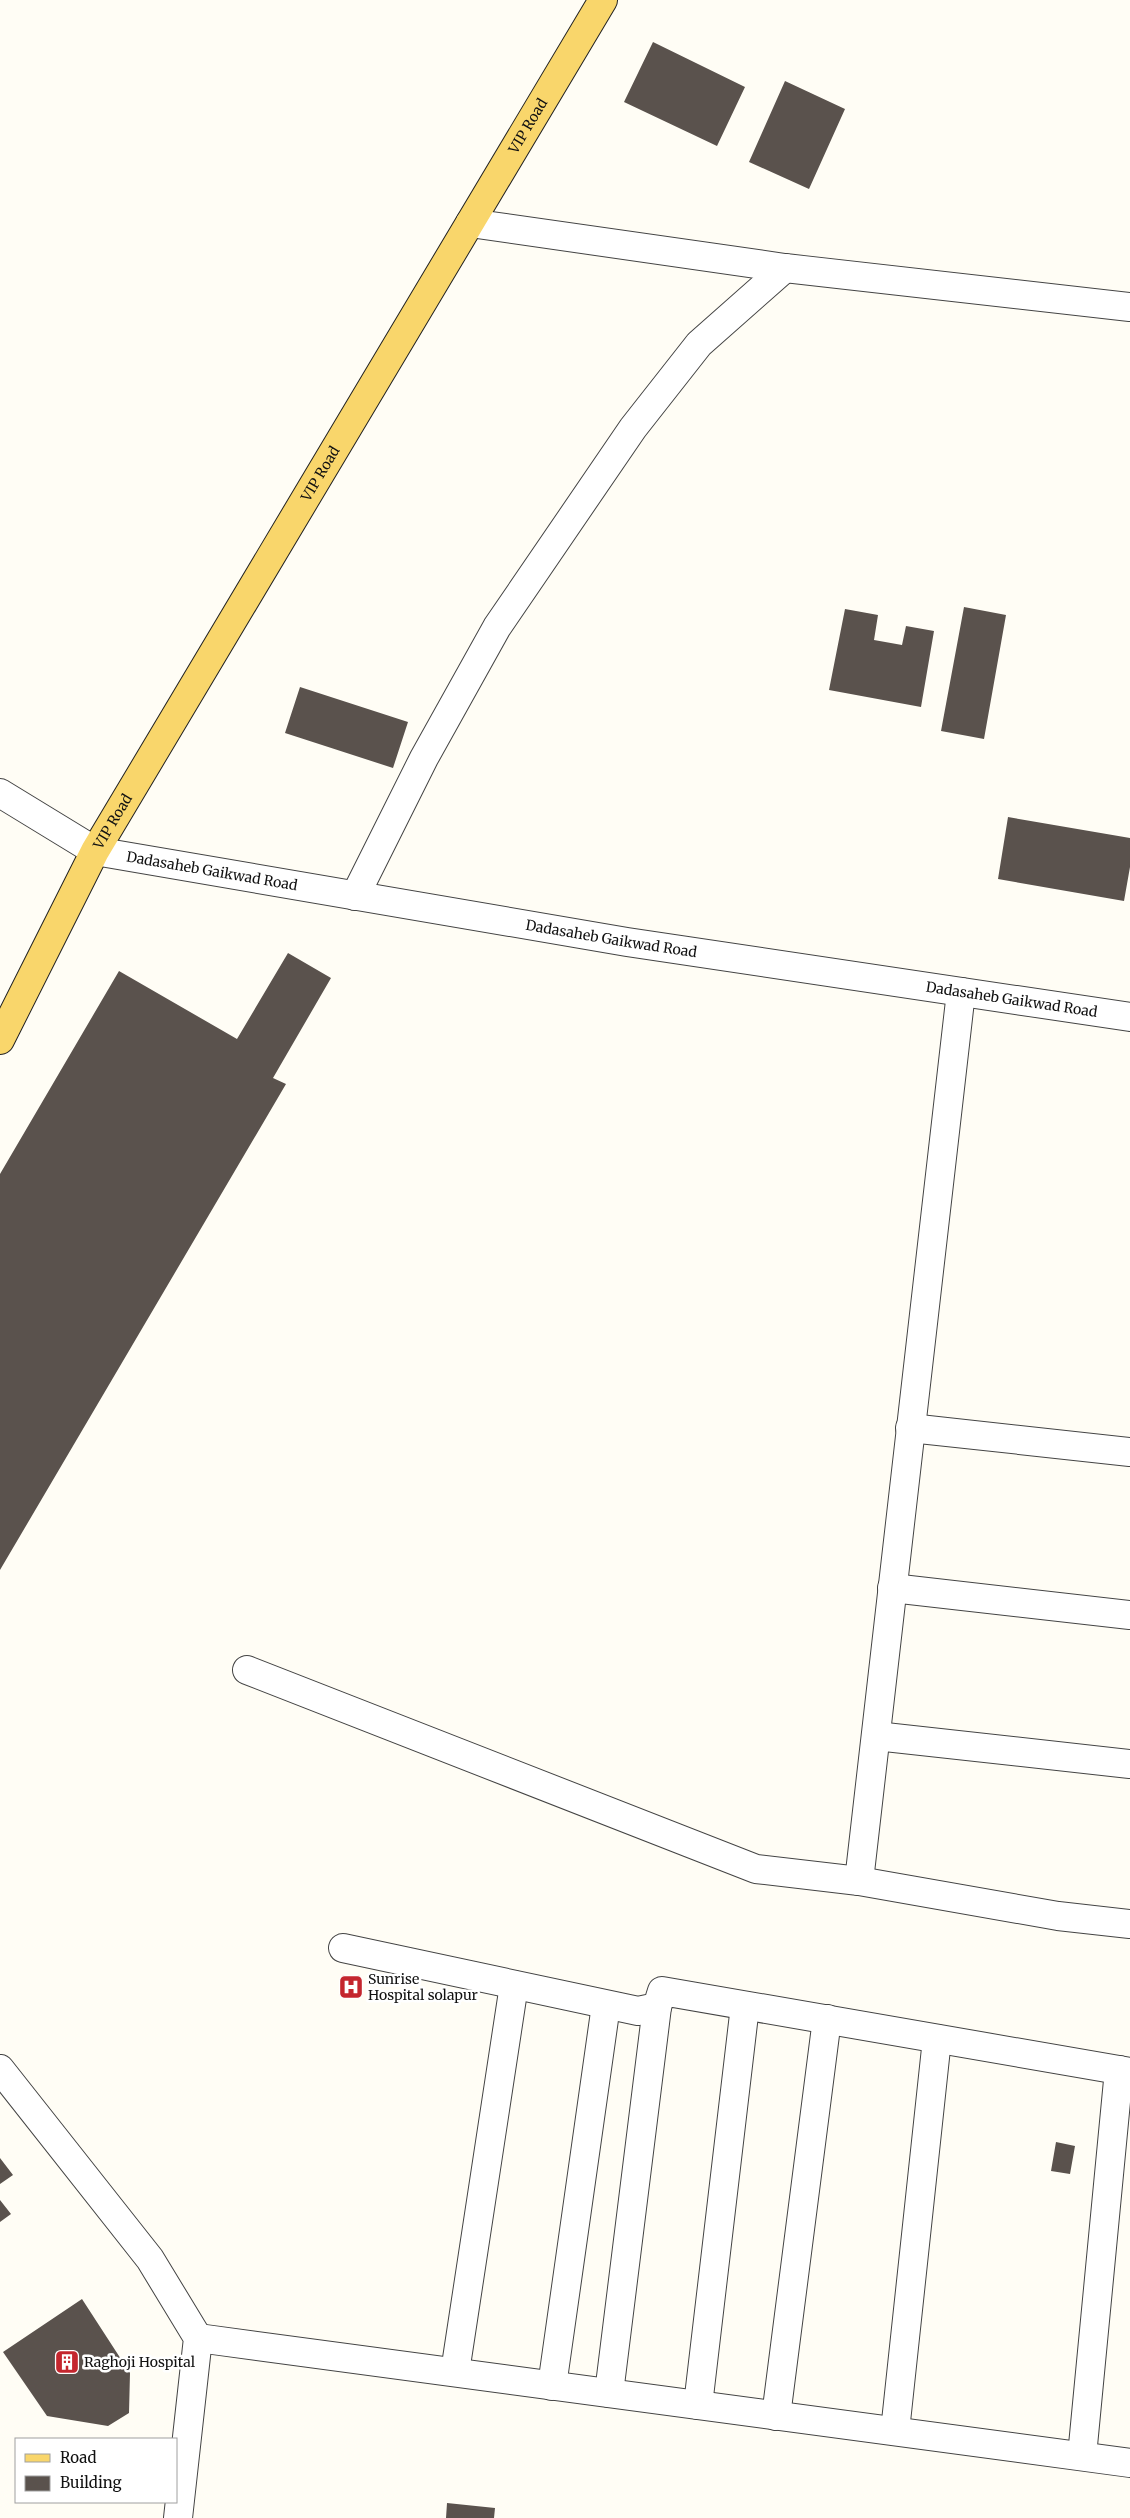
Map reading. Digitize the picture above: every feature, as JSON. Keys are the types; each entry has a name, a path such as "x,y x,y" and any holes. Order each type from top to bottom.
{"main road":[{"name":"VIP Road","path":"95,851 603,0"},
{"path":"0,1040 95,851"}],"street":[{"path":"470,223 785,268 1130,308"},
{"path":"354,896 424,758 507,611 633,428 699,344 785,268"},
{"name":"VIP Road","path":"0,793 95,851"},
{"name":"Dadasaheb Gaikwad Road","path":"95,851 627,942 1130,1017"},
{"path":"859,1882 961,992"},
{"path":"910,1428 1130,1452"},
{"path":"892,1588 1130,1615"},
{"path":"247,1670 756,1869 859,1882 1058,1916 1130,1924"},
{"path":"876,1736 1130,1761"},
{"path":"343,1948 638,2012 657,2007"},
{"path":"454,2372 514,1985"},
{"path":"609,2393 657,2007 662,1991 1125,2071 1082,2456"},
{"path":"552,2386 606,2005"},
{"path":"698,2405 745,2006"},
{"path":"776,2416 827,2019"},
{"path":"896,2431 937,2039"},
{"path":"0,2070 150,2259 198,2338 178,2518"},
{"path":"198,2338 1130,2463"}],"building":[{"path":"653,42 745,87 717,146 624,102"},
{"path":"785,81 845,109 809,189 749,162"},
{"path":"964,607 1006,615 984,739 941,731"},
{"path":"845,609 878,615 874,640 902,645 906,626 934,631 921,707 829,690"},
{"path":"300,687 408,722 393,768 285,733"},
{"path":"1008,817 1130,838 1130,867 1124,901 998,879"},
{"path":"288,953 331,978 273,1078 286,1084 0,1570 0,1174 119,971 237,1039"},
{"path":"1056,2142 1075,2146 1070,2174 1051,2171"},
{"path":"0,2158 13,2175 0,2184"},
{"path":"0,2200 11,2214 0,2222"},
{"name":"Raghoji Hospital","path":"82,2299 130,2373 129,2413 108,2426 47,2416 3,2352"},
{"path":"447,2503 495,2508 494,2518 446,2518"}],"place":[{"name":"Sunrise Hospital solapur","path":"351,1987"},
{"name":"Raghoji Hospital","path":"67,2362"}]}
